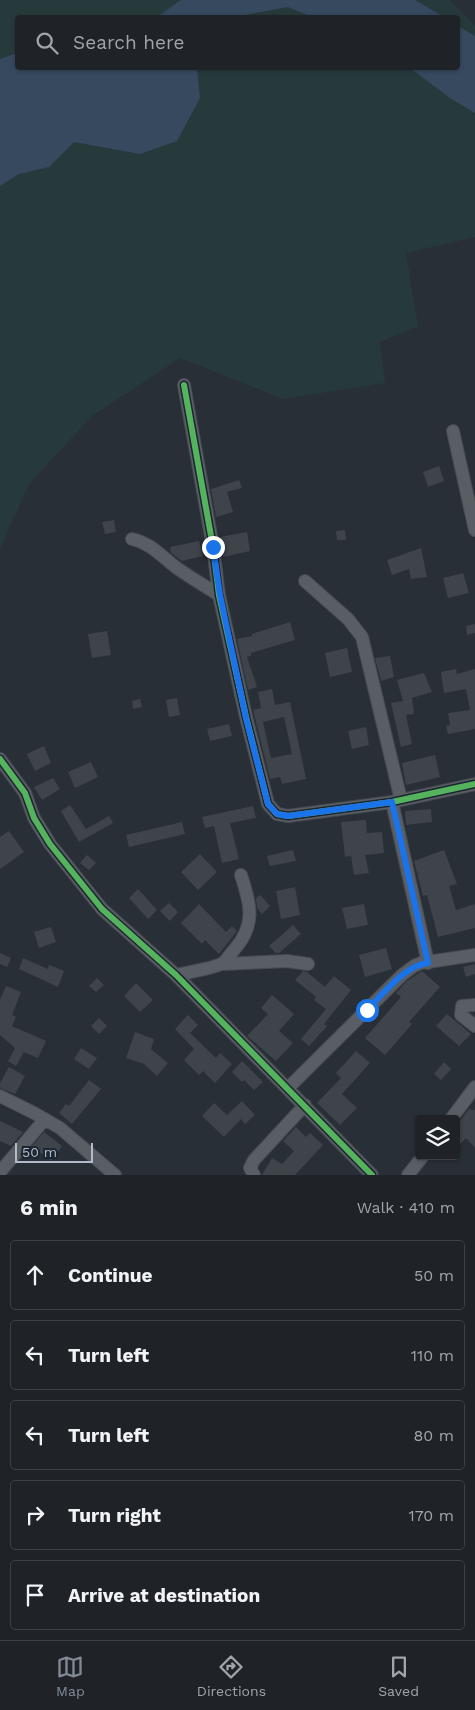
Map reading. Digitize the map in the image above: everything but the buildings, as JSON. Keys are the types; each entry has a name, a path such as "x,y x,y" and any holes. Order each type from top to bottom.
{"street":[{"path":"184,385 220,595 246,718 268,804 277,814 288,816 396,801 475,784"},
{"path":"453,431 475,530"},
{"path":"132,539 141,540 153,547 176,567 220,595"},
{"path":"304,582 316,589 348,619 362,637 428,963"},
{"path":"0,759 25,793 34,818 50,844 102,908 176,975 372,1175"},
{"path":"222,964 240,943 248,930 250,915 249,897 241,875"},
{"path":"288,1088 402,975 414,966 475,955"},
{"path":"176,975 222,964 287,961 308,964"},
{"path":"475,1005 462,1006 461,1015 475,1026"},
{"path":"454,1115 475,1087"},
{"path":"1,1099 60,1128 116,1175"},
{"path":"254,1175 250,1168 254,1160 305,1105"},
{"path":"0,1172 45,1119"},
{"path":"408,1175 420,1160"}],"green space":[{"path":"0,0 449,0 475,25 475,237 406,253 418,326 380,342 385,383 283,399 180,358 92,416 29,484 0,549"}],"water":[{"path":"181,0 415,0 441,15 307,15 288,7 245,15 160,15"},
{"path":"460,27 475,36 475,113 450,98 413,70 460,70"},
{"path":"15,54 15,70 197,70 200,98 177,141 140,154 74,142 49,167 19,174 0,186 0,59"}],"cycle path":[{"path":"184,385 213,547 219,595 246,717 268,804 277,814 288,816 392,802 475,784"},
{"path":"0,759 25,793 34,818 50,844 102,909 176,975 372,1175"}],"route":[{"path":"213,547 220,595 246,718 268,804 277,814 288,816 392,802 428,963 414,966 402,975 367,1010"}]}
